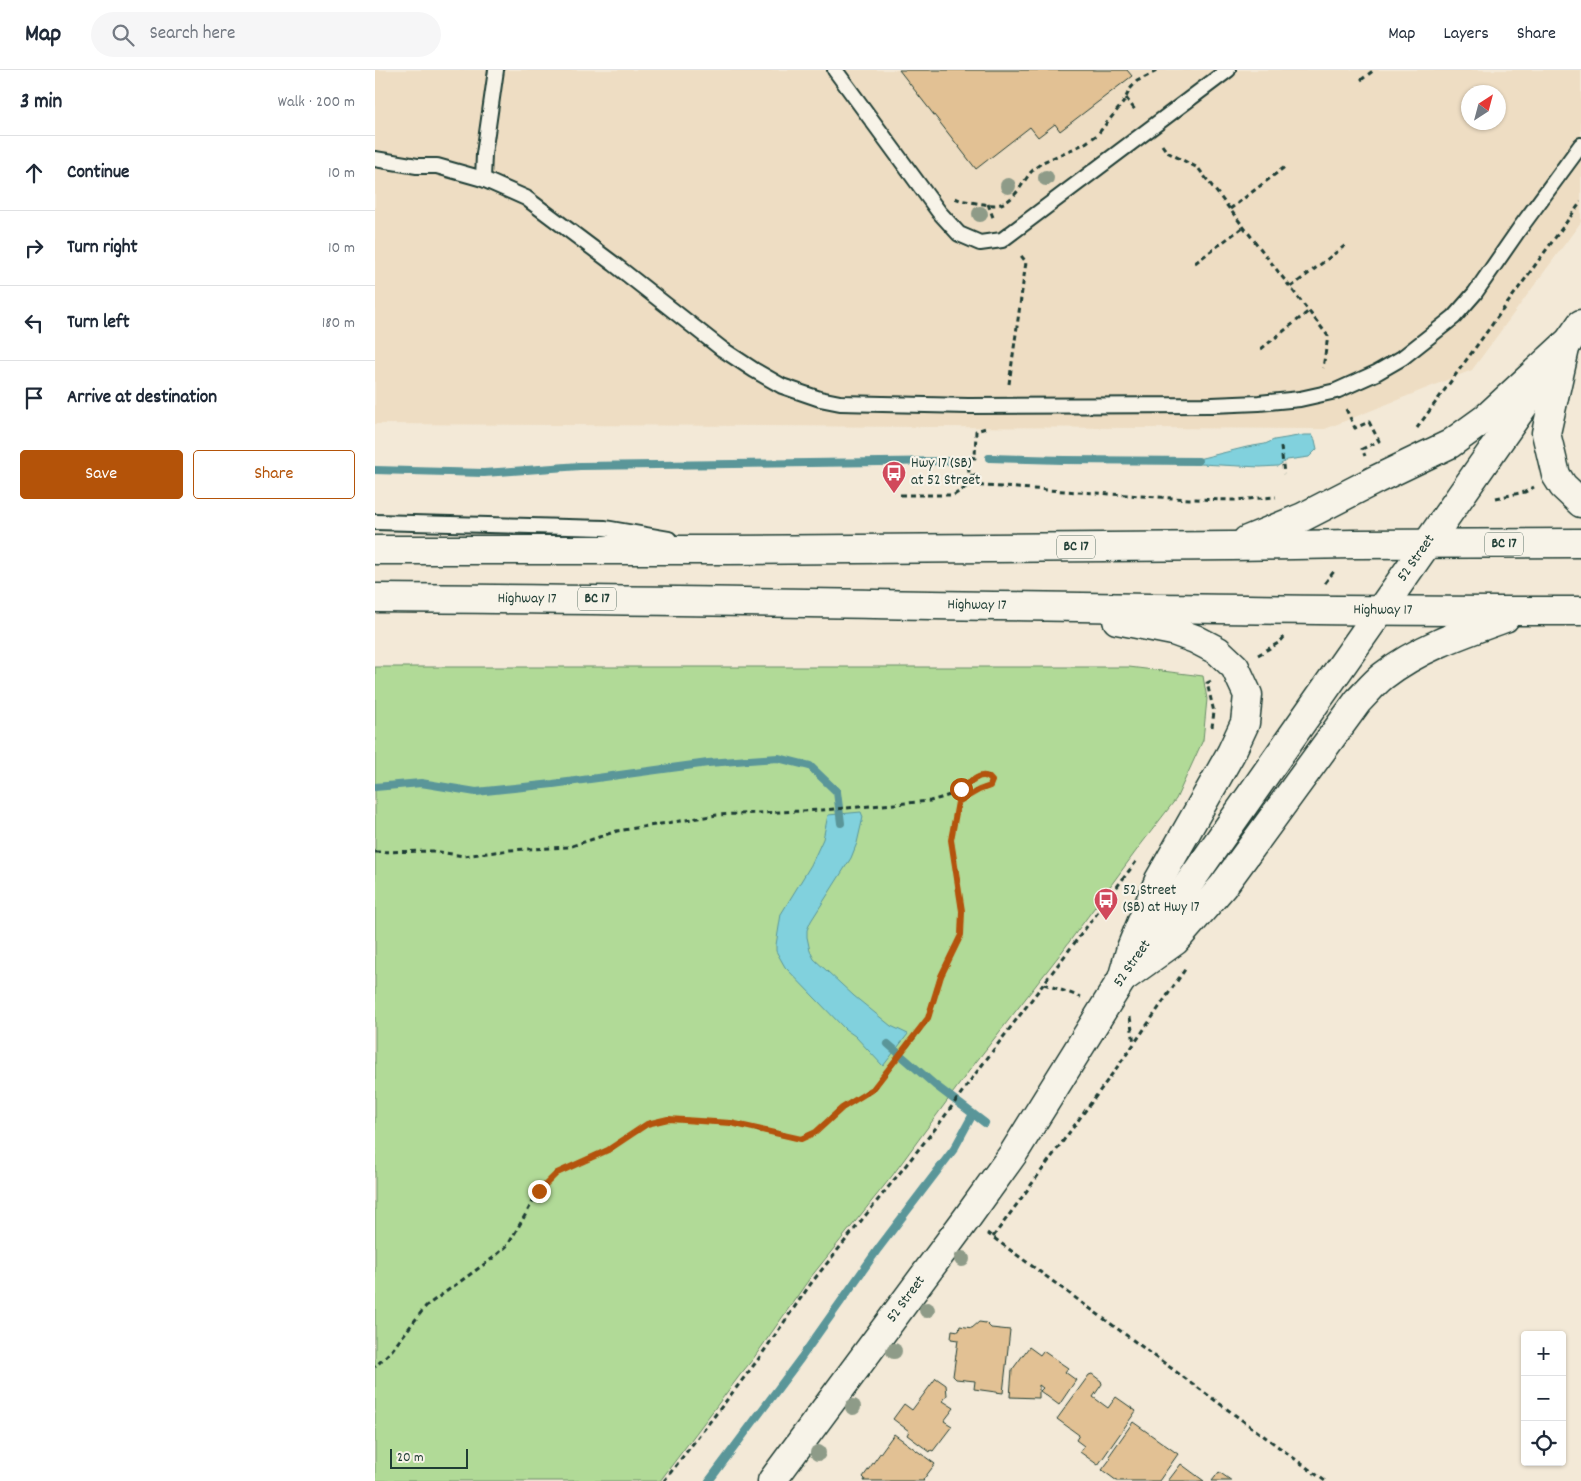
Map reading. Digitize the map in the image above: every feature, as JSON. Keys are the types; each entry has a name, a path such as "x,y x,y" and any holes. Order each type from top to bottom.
{"main road":[{"path":"1574,334 1546,433 1556,475 1563,486 1581,502"},
{"path":"1232,546 1303,517 1450,444 1486,418 1574,334"},
{"name":"52 Street","path":"772,1481 1013,1154 1122,979 1574,334"},
{"name":"BC 17","path":"375,550 726,550 1581,543"},
{"name":"Highway 17","path":"375,598 633,599 1380,611 1581,611"},
{"path":"1057,607 1173,631 1195,639 1218,650 1235,668 1248,695 1245,723 1231,753 1159,880 1131,948 1122,979"},
{"path":"1122,979 1175,941 1223,886 1358,701 1382,677 1411,657 1433,645 1523,611"}],"lane":[{"path":"483,179 484,154 496,70"},
{"path":"835,70 939,212 959,234 980,243 1003,240 1228,70"},
{"path":"375,160 417,166 437,166 483,179 526,198 722,349 782,386 820,399 840,402 968,406 1241,404 1300,399 1336,391 1376,373 1402,358 1423,342 1454,317 1475,293 1581,144"},
{"path":"375,522 605,528 726,550"}],"path":[{"path":"950,195 960,200 988,204 996,205 1005,202 1018,192 1037,166 1084,144 1097,135 1123,104 1130,89 1137,81 1159,70"},
{"path":"1361,80 1374,70"},
{"path":"1126,98 1135,110"},
{"path":"1162,145 1167,152 1199,168 1328,336 1323,368"},
{"path":"1230,210 1286,166"},
{"path":"1414,431 1581,202"},
{"path":"988,204 994,220"},
{"path":"1195,264 1243,227"},
{"path":"1291,287 1347,244"},
{"path":"1009,384 1026,262 1018,252"},
{"path":"1261,349 1309,311"},
{"path":"1344,406 1355,428 1369,422 1379,441 1362,449 1367,463"},
{"path":"900,495 954,495 978,480 979,476 969,475 968,457 975,458 976,431 991,427"},
{"path":"1281,447 1284,474"},
{"path":"969,485 1189,499 1234,500 1281,496"},
{"path":"1496,498 1525,492"},
{"path":"1250,659 1280,642"},
{"path":"375,852 433,850 464,856 510,850 569,847 617,831 717,816 930,801 961,789 984,775 992,781 990,786 958,802 951,840 962,911 961,935 941,976 928,1018 873,1089 842,1108 816,1132 801,1139 731,1123 668,1119 647,1124 608,1150 557,1173 539,1191 508,1245 426,1306 392,1350 375,1367"},
{"path":"664,1481 757,1361 813,1282 939,1124 1139,857"},
{"path":"993,1237 1134,1044 1189,964"},
{"path":"1044,984 1081,997"},
{"path":"967,1218 1325,1481"}],"shaded area":[{"path":"375,70 1581,70 1581,222 1472,370 1325,429 375,424"}],"green space":[{"path":"375,667 1129,667 1203,676 1207,699 1203,740 1176,799 1061,953 969,1071 892,1176 810,1278 753,1359 660,1481 375,1481"}],"water":[{"path":"1312,435 1317,449 1309,457 1287,460 1278,466 1200,464 1198,462 1198,459 1265,444 1274,440"},
{"path":"861,812 863,817 857,843 851,858 811,921 807,930 807,937 814,959 854,996 891,1026 908,1034 883,1066 785,967 776,951 781,914 811,865 823,839 828,815"}],"building":[{"path":"899,70 1127,70 1132,76 1060,131 1055,124 1038,137 1030,127 976,169"},
{"path":"979,1322 986,1323 991,1328 1010,1330 1003,1393 974,1389 975,1381 956,1379 953,1376 958,1340 951,1339 952,1330 959,1331 960,1326 972,1328"},
{"path":"1029,1347 1040,1355 1043,1351 1068,1368 1065,1372 1076,1380 1059,1405 1040,1391 1043,1388 1039,1385 1039,1398 1010,1397 1012,1370"},
{"path":"1092,1374 1102,1384 1093,1397 1108,1408 1116,1397 1136,1411 1098,1465 1080,1452 1084,1446 1076,1440 1079,1435 1057,1419 1089,1375"},
{"path":"936,1378 946,1385 947,1395 943,1401 954,1408 944,1421 952,1426 933,1451 931,1450 930,1452 907,1435 909,1431 893,1419 904,1404 912,1410"},
{"path":"1133,1422 1178,1454 1159,1481 1117,1481 1102,1470 1111,1458 1109,1456"},
{"path":"894,1434 935,1464 924,1481 864,1481 863,1477"},
{"path":"1181,1464 1204,1481 1168,1481"},
{"path":"1219,1472 1232,1481 1212,1481"}],"waterway":[{"path":"989,458 1198,461"},
{"path":"375,470 484,473 580,466 952,461"},
{"path":"375,787 421,783 476,792 553,784 708,763 778,758 810,766 837,792 841,823"},
{"path":"888,1044 935,1085 985,1123"},
{"path":"709,1481 801,1358 878,1249 954,1149 973,1114"}],"place":[{"name":"Hwy 17 (SB) at 52 Street","path":"894,494"},
{"name":"52 Street (SB) at Hwy 17","path":"1106,921"}],"route":[{"path":"539,1191 557,1173 608,1150 647,1124 668,1119 731,1123 801,1139 816,1132 842,1108 873,1089 928,1018 941,976 961,935 962,911 951,840 958,802 990,786 992,781 984,775 961,789"}]}
